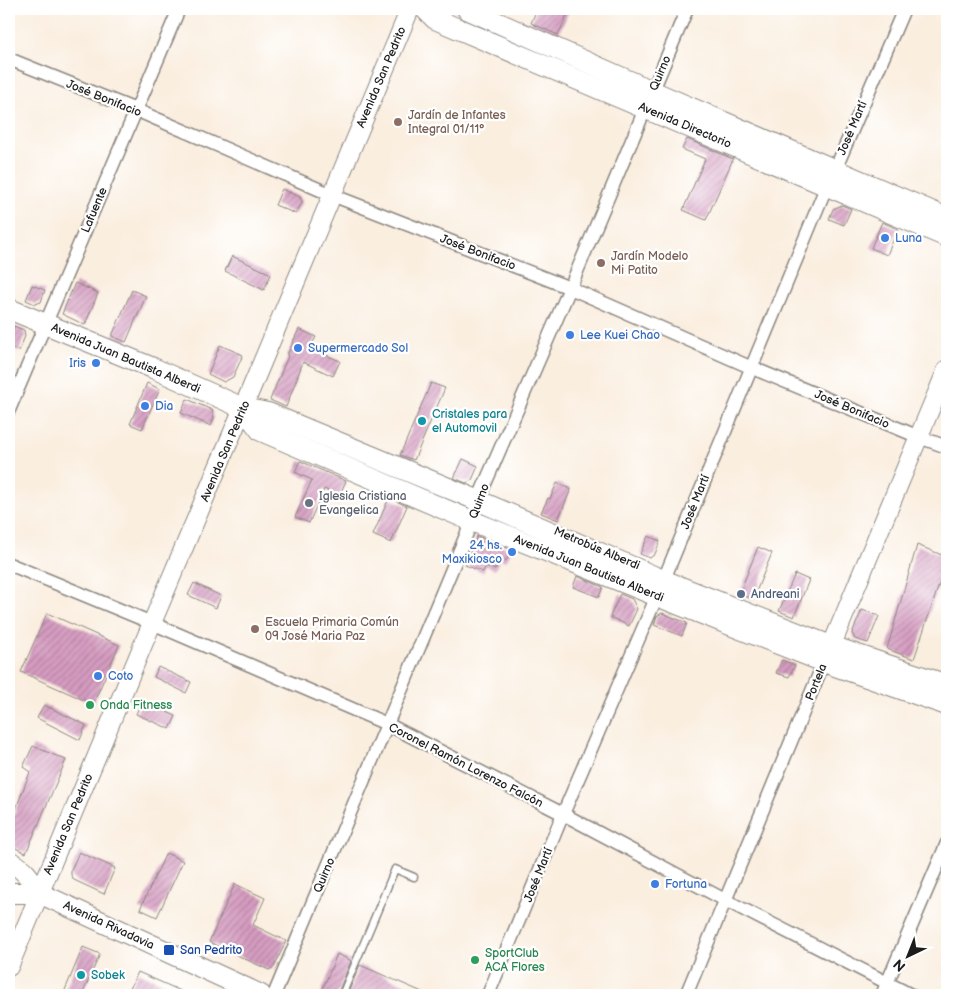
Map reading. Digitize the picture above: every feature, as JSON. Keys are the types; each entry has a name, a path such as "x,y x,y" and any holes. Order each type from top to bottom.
{"main road":[{"name":"Avenida San Pedrito","path":"9,967 23,891 251,413 332,195 410,9"},
{"name":"Avenida Directorio","path":"467,9 648,100"},
{"name":"Avenida Directorio","path":"432,10 435,19 648,100 944,227"},
{"name":"Avenida Juan Bautista Alberdi","path":"9,309 153,368 251,413 268,414 476,510 660,587 828,654 947,705"},
{"name":"Portela","path":"828,654 947,369"},
{"name":"Avenida Juan Bautista Alberdi","path":"828,654 947,685"},
{"path":"9,861 29,876 23,891"},
{"name":"Avenida Rivadavia","path":"23,891 261,995"}],"street":[{"name":"Lafuente","path":"9,410 179,9"},
{"name":"Quirno","path":"274,995 687,9"},
{"name":"José Martí","path":"488,995 830,178 904,9"},
{"name":"José Bonifacio","path":"9,59 136,110 332,195 570,288 750,368 947,448"},
{"name":"Coronel Ramón Lorenzo Falcón","path":"9,564 387,724 911,995"},
{"name":"Portela","path":"686,995 828,654"},
{"path":"882,995 947,843"}],"lane":[{"path":"342,995 350,985 395,869 414,877"}],"building":[{"path":"537,9 570,9 558,35 531,23"},
{"path":"687,139 733,159 706,220 683,210 705,159 682,149"},
{"path":"282,189 300,197 302,202 296,214 275,205"},
{"path":"842,205 851,209 844,225 829,219 833,209"},
{"name":"Luna","path":"882,222 898,229 887,255 871,248"},
{"path":"232,256 271,274 264,290 225,271"},
{"path":"75,283 98,293 85,325 62,314"},
{"path":"32,285 45,290 41,302 35,304 26,300"},
{"path":"132,290 146,296 126,342 112,336"},
{"path":"14,326 24,330 25,336 19,351 9,347 9,340"},
{"path":"299,329 316,337 310,348 340,361 333,376 303,362 286,407 270,400"},
{"path":"220,345 243,355 233,377 224,382 208,374"},
{"name":"Dia","path":"147,383 160,389 142,429 130,424"},
{"name":"Cristales para el Automovil","path":"431,383 445,388 414,460 400,455"},
{"path":"187,399 212,410 214,418 211,426 181,413"},
{"path":"463,459 478,466 472,480 466,483 454,478"},
{"name":"Iglesia Cristiana Evangelica","path":"300,461 346,481 339,496 324,489 309,523 295,517 312,480 295,472"},
{"path":"557,483 571,489 558,520 541,513"},
{"path":"389,498 407,506 391,543 373,535"},
{"path":"477,536 512,550 506,561 500,559 495,570 486,566 483,572 465,565"},
{"path":"648,536 660,541 655,554 650,558 640,554"},
{"path":"917,545 947,557 947,561 914,659 887,649"},
{"path":"758,547 772,553 753,599 739,594"},
{"path":"795,574 809,580 794,617 779,611"},
{"path":"577,576 603,587 599,597 573,587"},
{"path":"194,583 221,596 216,608 188,595"},
{"path":"620,594 632,599 637,609 629,626 610,617"},
{"path":"862,610 879,616 868,643 855,639 852,633"},
{"path":"47,613 119,645 93,704 21,672"},
{"path":"662,613 687,623 682,636 654,625 657,616"},
{"path":"782,660 795,665 789,677 776,673"},
{"path":"158,667 191,682 186,693 154,677"},
{"path":"142,701 176,716 170,729 136,714"},
{"path":"44,705 86,725 80,740 37,718"},
{"path":"33,746 66,760 26,853 9,845 9,827 30,772 23,767"},
{"path":"79,852 115,868 104,894 74,880 71,875 71,870"},
{"path":"166,853 183,861 157,917 140,909"},
{"path":"235,884 265,898 253,925 286,941 274,967 269,970 209,942"},
{"name":"Sobek","path":"83,947 100,954 82,995 63,995"},
{"path":"337,954 351,961 337,995 326,995 321,993"},
{"path":"360,965 429,995 347,995"},
{"path":"138,972 190,995 127,995"}],"place":[{"name":"Jardín de Infantes Integral 01/11°","path":"398,122"},
{"name":"Luna","path":"885,238"},
{"name":"Jardín Modelo Mi Patito","path":"601,263"},
{"name":"Lee Kuei Chao","path":"570,335"},
{"name":"Supermercado Sol","path":"298,348"},
{"name":"Iris","path":"96,363"},
{"name":"Dia","path":"145,406"},
{"name":"Cristales para el Automovil","path":"422,421"},
{"name":"Iglesia Cristiana Evangelica","path":"309,503"},
{"name":"24 hs. Maxikiosco","path":"512,552"},
{"name":"Andreani","path":"741,594"},
{"name":"Escuela Primaria Común 09 José Maria Paz","path":"255,629"},
{"name":"Coto","path":"98,676"},
{"name":"Onda Fitness","path":"90,705"},
{"name":"Fortuna","path":"655,884"},
{"name":"San Pedrito","path":"169,950"},
{"name":"SportClub ACA Flores","path":"475,960"},
{"name":"Sobek","path":"81,975"}]}
